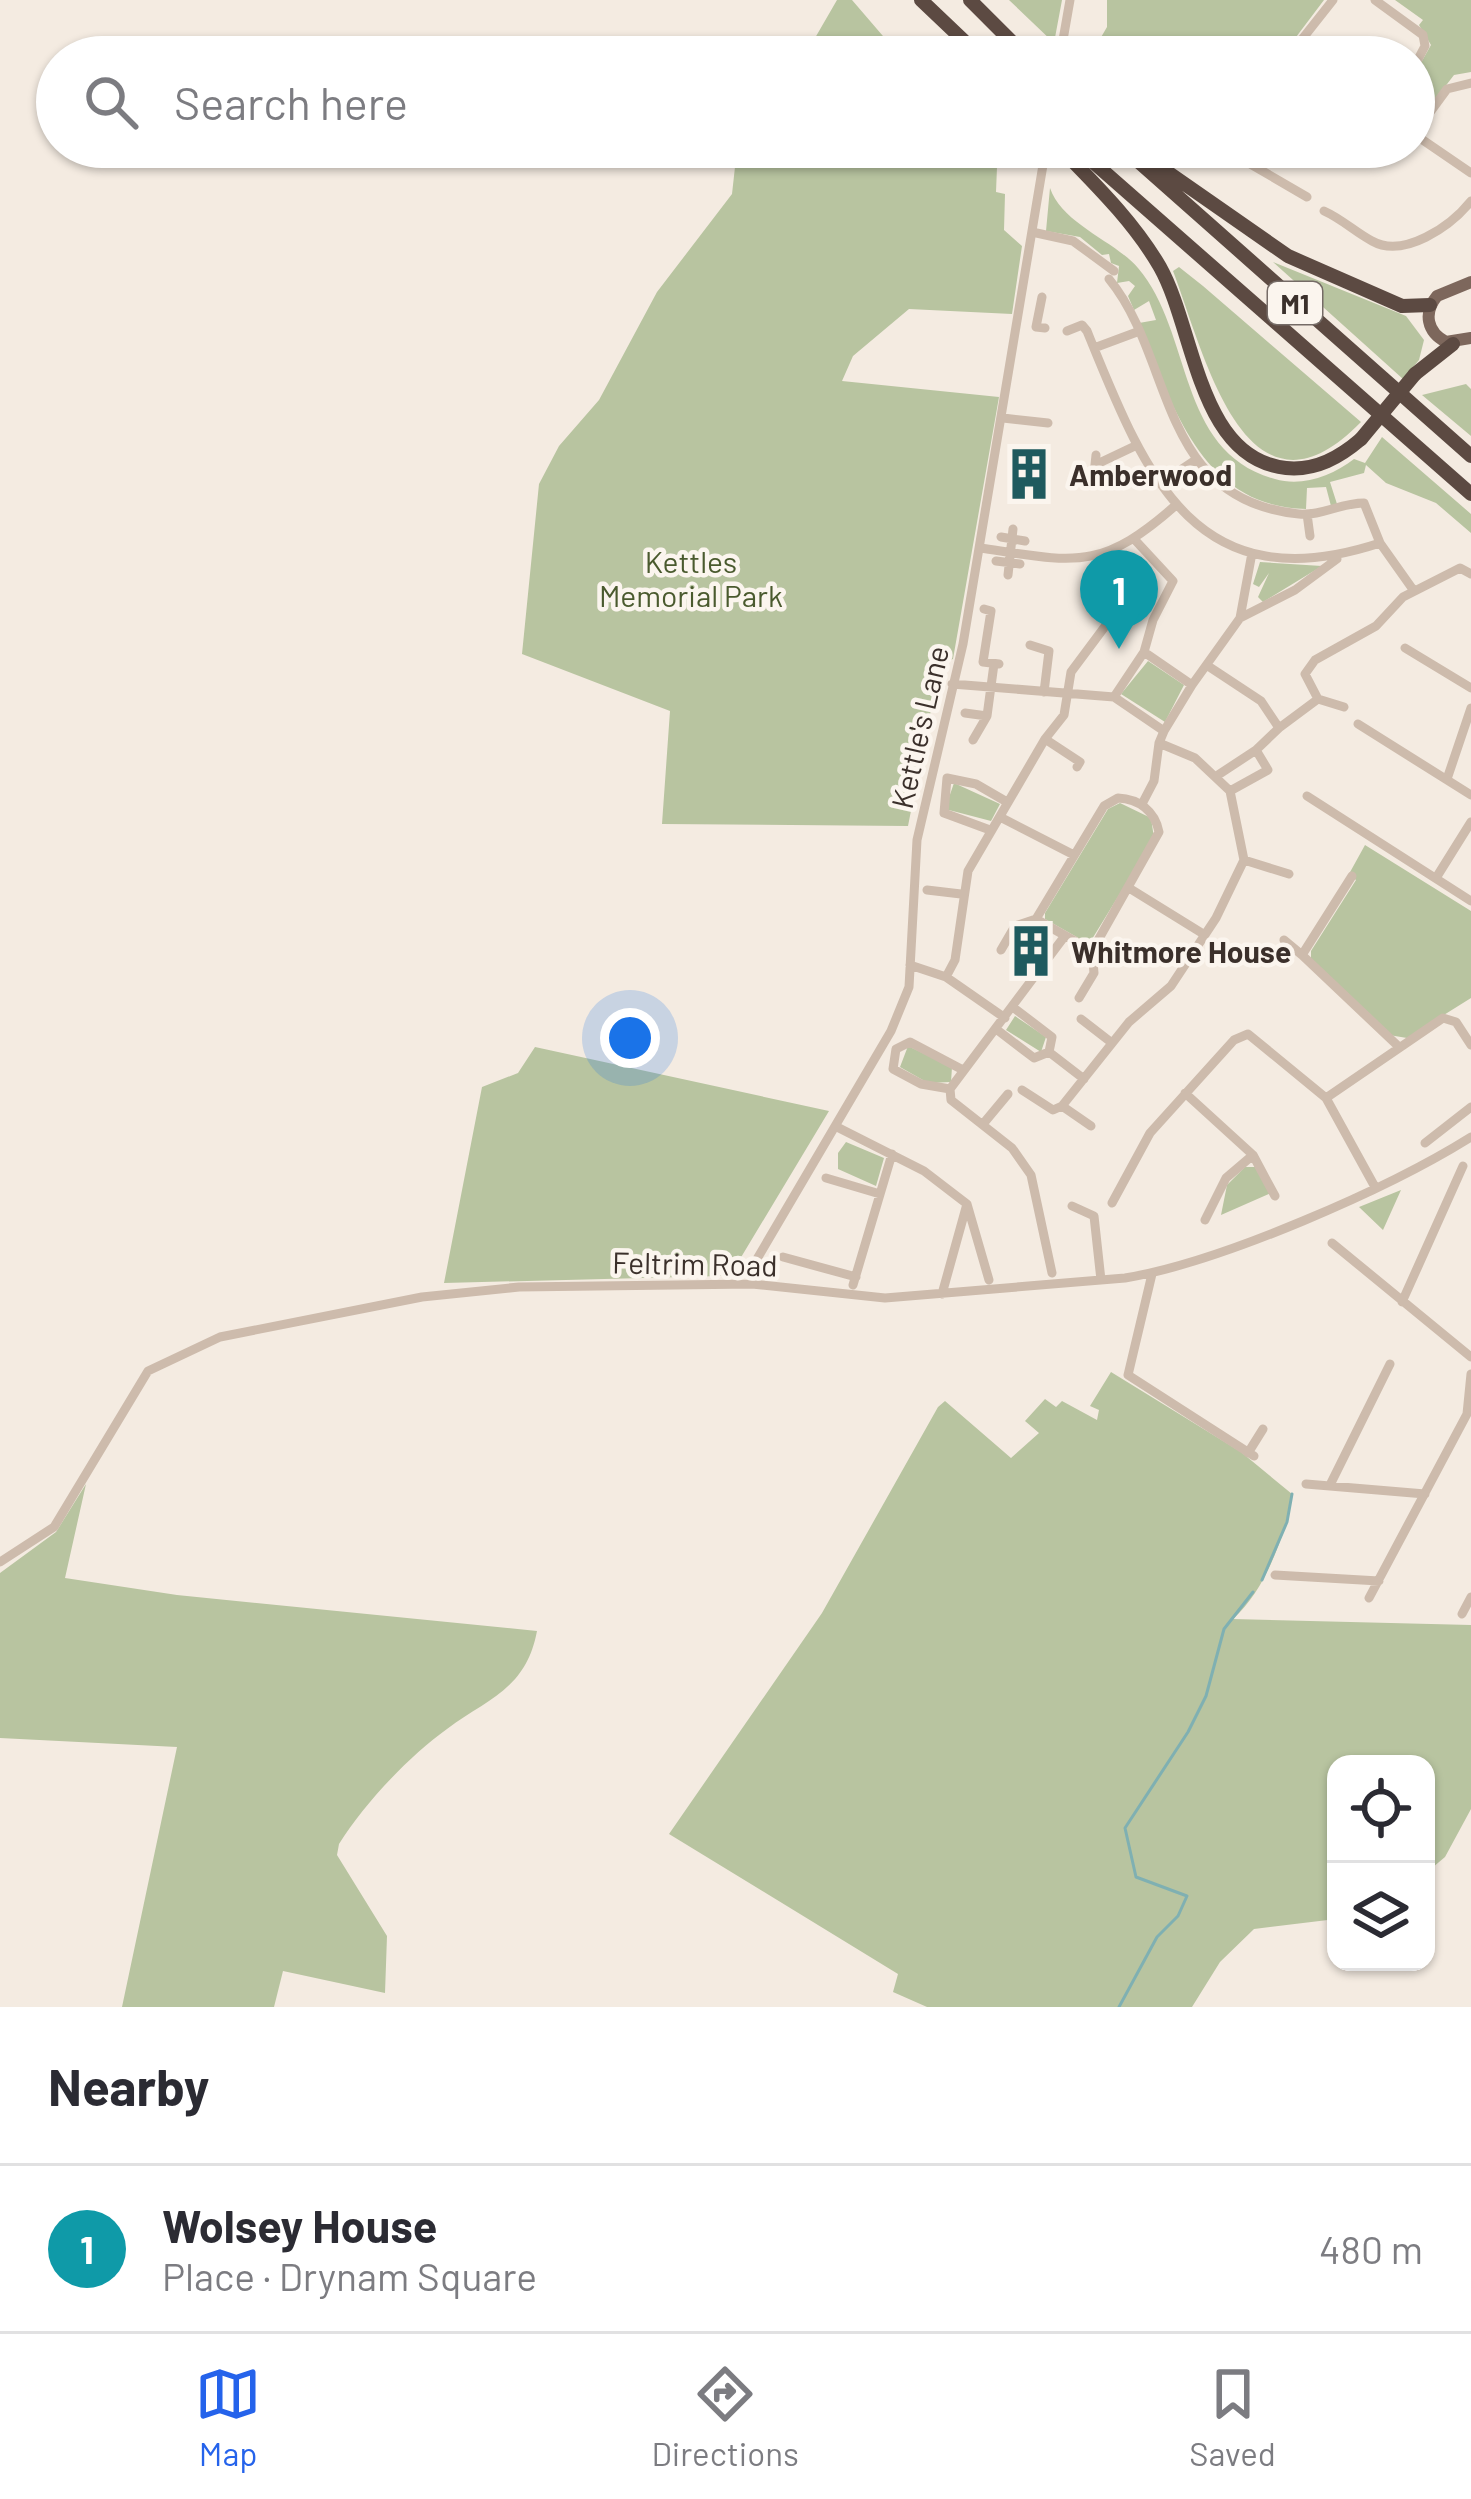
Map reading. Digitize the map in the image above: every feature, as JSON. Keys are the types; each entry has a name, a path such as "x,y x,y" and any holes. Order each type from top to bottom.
{"highway":[{"path":"919,0 952,36"},
{"path":"919,0 958,36"},
{"path":"970,0 1006,36"},
{"path":"1079,168 1113,203 1160,268 1220,424 1239,447 1263,463 1298,469 1330,461 1361,439 1415,374 1453,344"},
{"name":"M1","path":"1100,168 1471,494"},
{"name":"M1","path":"1146,168 1471,456"},
{"path":"1164,168 1288,256 1402,306 1430,305"}],"main road":[{"path":"1471,282 1430,305 1431,330 1453,344 1471,338"},
{"path":"1452,290 1471,295"}],"street":[{"path":"1063,36 1070,0"},
{"path":"1306,36 1333,0"},
{"path":"1375,0 1423,36"},
{"path":"1435,105 1447,89 1471,83"},
{"path":"1435,148 1471,173"},
{"name":"Kettle's Lane","path":"752,1284 758,1259 902,1008 910,965 917,841 980,548 1043,168"},
{"path":"1258,168 1307,196"},
{"path":"1324,211 1357,227 1370,241 1395,246 1450,222 1471,201"},
{"path":"1032,232 1073,242 1112,275 1166,405 1197,459 1246,499 1307,514 1364,503 1376,544 1414,591"},
{"path":"1120,292 1131,284"},
{"path":"1042,297 1036,327 1045,328"},
{"path":"1020,308 1039,312"},
{"path":"1067,331 1084,320 1135,446 1161,488 1210,533 1252,553 1311,560 1376,544"},
{"path":"1094,348 1137,332"},
{"path":"1003,418 1048,423"},
{"path":"1093,484 1095,460 1135,446"},
{"path":"1161,488 1197,459"},
{"path":"996,561 1012,564 1103,556 1135,541 1176,505"},
{"path":"1307,514 1311,560"},
{"path":"1012,564 1008,535 1025,541"},
{"path":"1114,697 1144,652 1173,581 1135,541"},
{"path":"980,548 1012,564"},
{"path":"1142,804 1154,781 1161,737 1240,618 1252,553"},
{"path":"1240,618 1295,590 1339,556"},
{"path":"1292,686 1306,678 1315,660 1376,626 1414,591 1460,568 1471,574"},
{"path":"973,740 987,716 996,664 983,662 991,610 984,610"},
{"path":"946,976 955,960 961,894 990,830 1064,716 1071,672 1114,613"},
{"path":"1376,626 1386,640"},
{"path":"1030,645 1049,651 1044,692"},
{"path":"1405,648 1471,688"},
{"path":"1144,652 1192,685"},
{"path":"1208,666 1261,701 1279,728"},
{"path":"1306,678 1318,699 1344,707"},
{"path":"952,684 1114,697 1161,737 1218,775 1230,791 1244,860 1171,986 1112,1043 1062,1106 1053,1110 1022,1090"},
{"path":"1218,775 1318,699"},
{"path":"1447,779 1471,708"},
{"path":"965,713 987,716"},
{"path":"1358,724 1471,795"},
{"path":"1045,739 1080,762 1077,767"},
{"path":"1230,791 1268,770 1256,750"},
{"path":"990,830 944,813 947,778 976,784 1007,802"},
{"path":"1307,796 1471,901"},
{"path":"1001,950 1015,926 1036,919 1109,801 1129,799 1142,804 1155,817 1160,832 1092,951 1094,973 1079,998"},
{"path":"1000,817 1074,855"},
{"path":"1436,878 1471,822"},
{"path":"1244,860 1289,874"},
{"path":"1302,955 1352,876"},
{"path":"1129,888 1205,934"},
{"path":"927,890 961,894"},
{"path":"1036,919 1092,951"},
{"path":"1052,1273 1031,1175 1012,1148 951,1100 950,1089 1064,937"},
{"path":"1284,940 1398,1046"},
{"path":"910,965 946,976 1005,1018"},
{"path":"1014,1008 1052,1037 1049,1052"},
{"path":"1326,1098 1443,1018 1456,1022 1471,1045"},
{"path":"1081,1019 1112,1043"},
{"path":"996,1029 1034,1058 1049,1052"},
{"path":"1112,1203 1150,1133 1234,1040 1248,1034 1326,1098 1375,1187"},
{"path":"950,1089 921,1084 893,1069 896,1049 910,1042 963,1070"},
{"path":"1049,1052 1084,1079"},
{"path":"982,1124 1007,1094"},
{"path":"1185,1094 1253,1154 1275,1196"},
{"path":"1062,1106 1091,1126"},
{"path":"1425,1143 1471,1107"},
{"path":"837,1127 950,1187 967,1204 988,1280"},
{"name":"Feltrim Road","path":"0,1562 53,1527 148,1371 200,1345 446,1293 752,1284 865,1298 1151,1274 1375,1187 1471,1136"},
{"path":"783,1257 855,1281 892,1154"},
{"path":"1204,1220 1226,1178 1253,1154"},
{"path":"1402,1302 1463,1166"},
{"path":"826,1178 880,1194"},
{"path":"942,1294 967,1204"},
{"path":"1072,1206 1094,1216 1100,1280"},
{"path":"1332,1243 1471,1357"},
{"path":"1151,1274 1128,1375 1251,1455 1263,1429"},
{"path":"1330,1485 1390,1364"},
{"path":"1369,1598 1469,1416 1471,1374"},
{"path":"1306,1484 1425,1494"},
{"path":"1276,1575 1379,1581"},
{"path":"1462,1614 1471,1597"}],"green space":[{"path":"837,0 852,0 883,36 816,36"},
{"path":"1009,0 1062,0 1055,36 1047,36"},
{"path":"1107,0 1324,0 1297,36 1102,36 1107,27"},
{"path":"1395,0 1471,0 1471,72 1454,75 1435,100 1435,36 1426,36 1419,25 1423,20"},
{"name":"Kettles Memorial Park","path":"735,168 997,168 996,192 1005,194 1004,230 1022,246 1012,314 909,309 853,356 842,381 999,397 953,659 932,666 933,700 908,826 662,824 670,711 522,654 539,484 559,446 599,400 657,292 732,194"},
{"path":"1050,188 1077,222 1138,268 1169,325 1203,418 1220,444 1243,465 1275,479 1306,481 1354,459 1365,463 1382,437 1471,514 1471,533 1436,503 1386,483 1366,465 1364,473 1330,482 1337,504 1331,506 1326,487 1307,488 1306,509 1270,504 1240,490 1216,471 1179,417 1139,323 1156,320 1149,301 1134,310 1128,296 1135,286 1129,281 1117,283 1119,266 1111,263 1109,254 1102,255 1080,237 1046,231"},
{"path":"1273,262 1406,316 1424,340 1419,360 1403,379"},
{"path":"1179,267 1361,422 1321,453 1287,460 1259,447 1236,421 1216,385 1173,271"},
{"path":"1466,384 1471,389 1471,436 1422,395"},
{"path":"1260,562 1322,566 1263,602 1258,597 1269,573 1259,587 1253,584"},
{"path":"1148,661 1184,685 1165,722 1121,694"},
{"path":"954,783 1000,804 991,821 945,809"},
{"path":"1120,803 1151,818 1154,838 1089,944 1045,919 1045,913 1108,809"},
{"path":"1365,845 1471,911 1471,998 1407,1038 1389,1035 1311,960 1311,951 1356,880 1349,874"},
{"path":"1015,1016 1046,1037 1041,1052 1006,1030"},
{"path":"908,1046 952,1067 951,1082 928,1083 900,1067"},
{"path":"535,1047 829,1111 734,1269 720,1276 444,1283 482,1087 518,1073"},
{"path":"846,1142 884,1158 876,1186 838,1169 838,1153"},
{"path":"1245,1167 1256,1167 1271,1193 1221,1215 1227,1185"},
{"path":"1401,1190 1383,1230 1359,1207"},
{"path":"1111,1372 1241,1452 1292,1494 1272,1562 1233,1619 1471,1625 1471,1809 1445,1857 1435,1865 1435,1755 1327,1755 1327,1920 1254,1929 1220,1962 1192,2007 927,2007 893,1992 898,1974 669,1834 822,1613 938,1407 945,1401 1011,1458 1039,1433 1025,1421 1045,1399 1056,1407 1062,1401 1097,1420 1099,1410 1090,1406"},
{"path":"86,1484 65,1578 177,1595 537,1631 532,1651 515,1679 418,1753 374,1797 339,1844 337,1855 387,1936 385,1993 283,1971 274,2007 122,2007 177,1747 0,1738 0,1573 56,1532"}],"waterway":[{"path":"1262,1580 1287,1522 1292,1494"},
{"path":"1119,2007 1157,1937 1178,1916 1187,1896 1136,1877 1125,1828 1188,1732 1206,1696 1224,1629 1253,1592"}],"place":[{"name":"Amberwood","path":"1029,474"},
{"name":"Wolsey House","path":"1119,649"},
{"name":"Whitmore House","path":"1031,951"}]}
